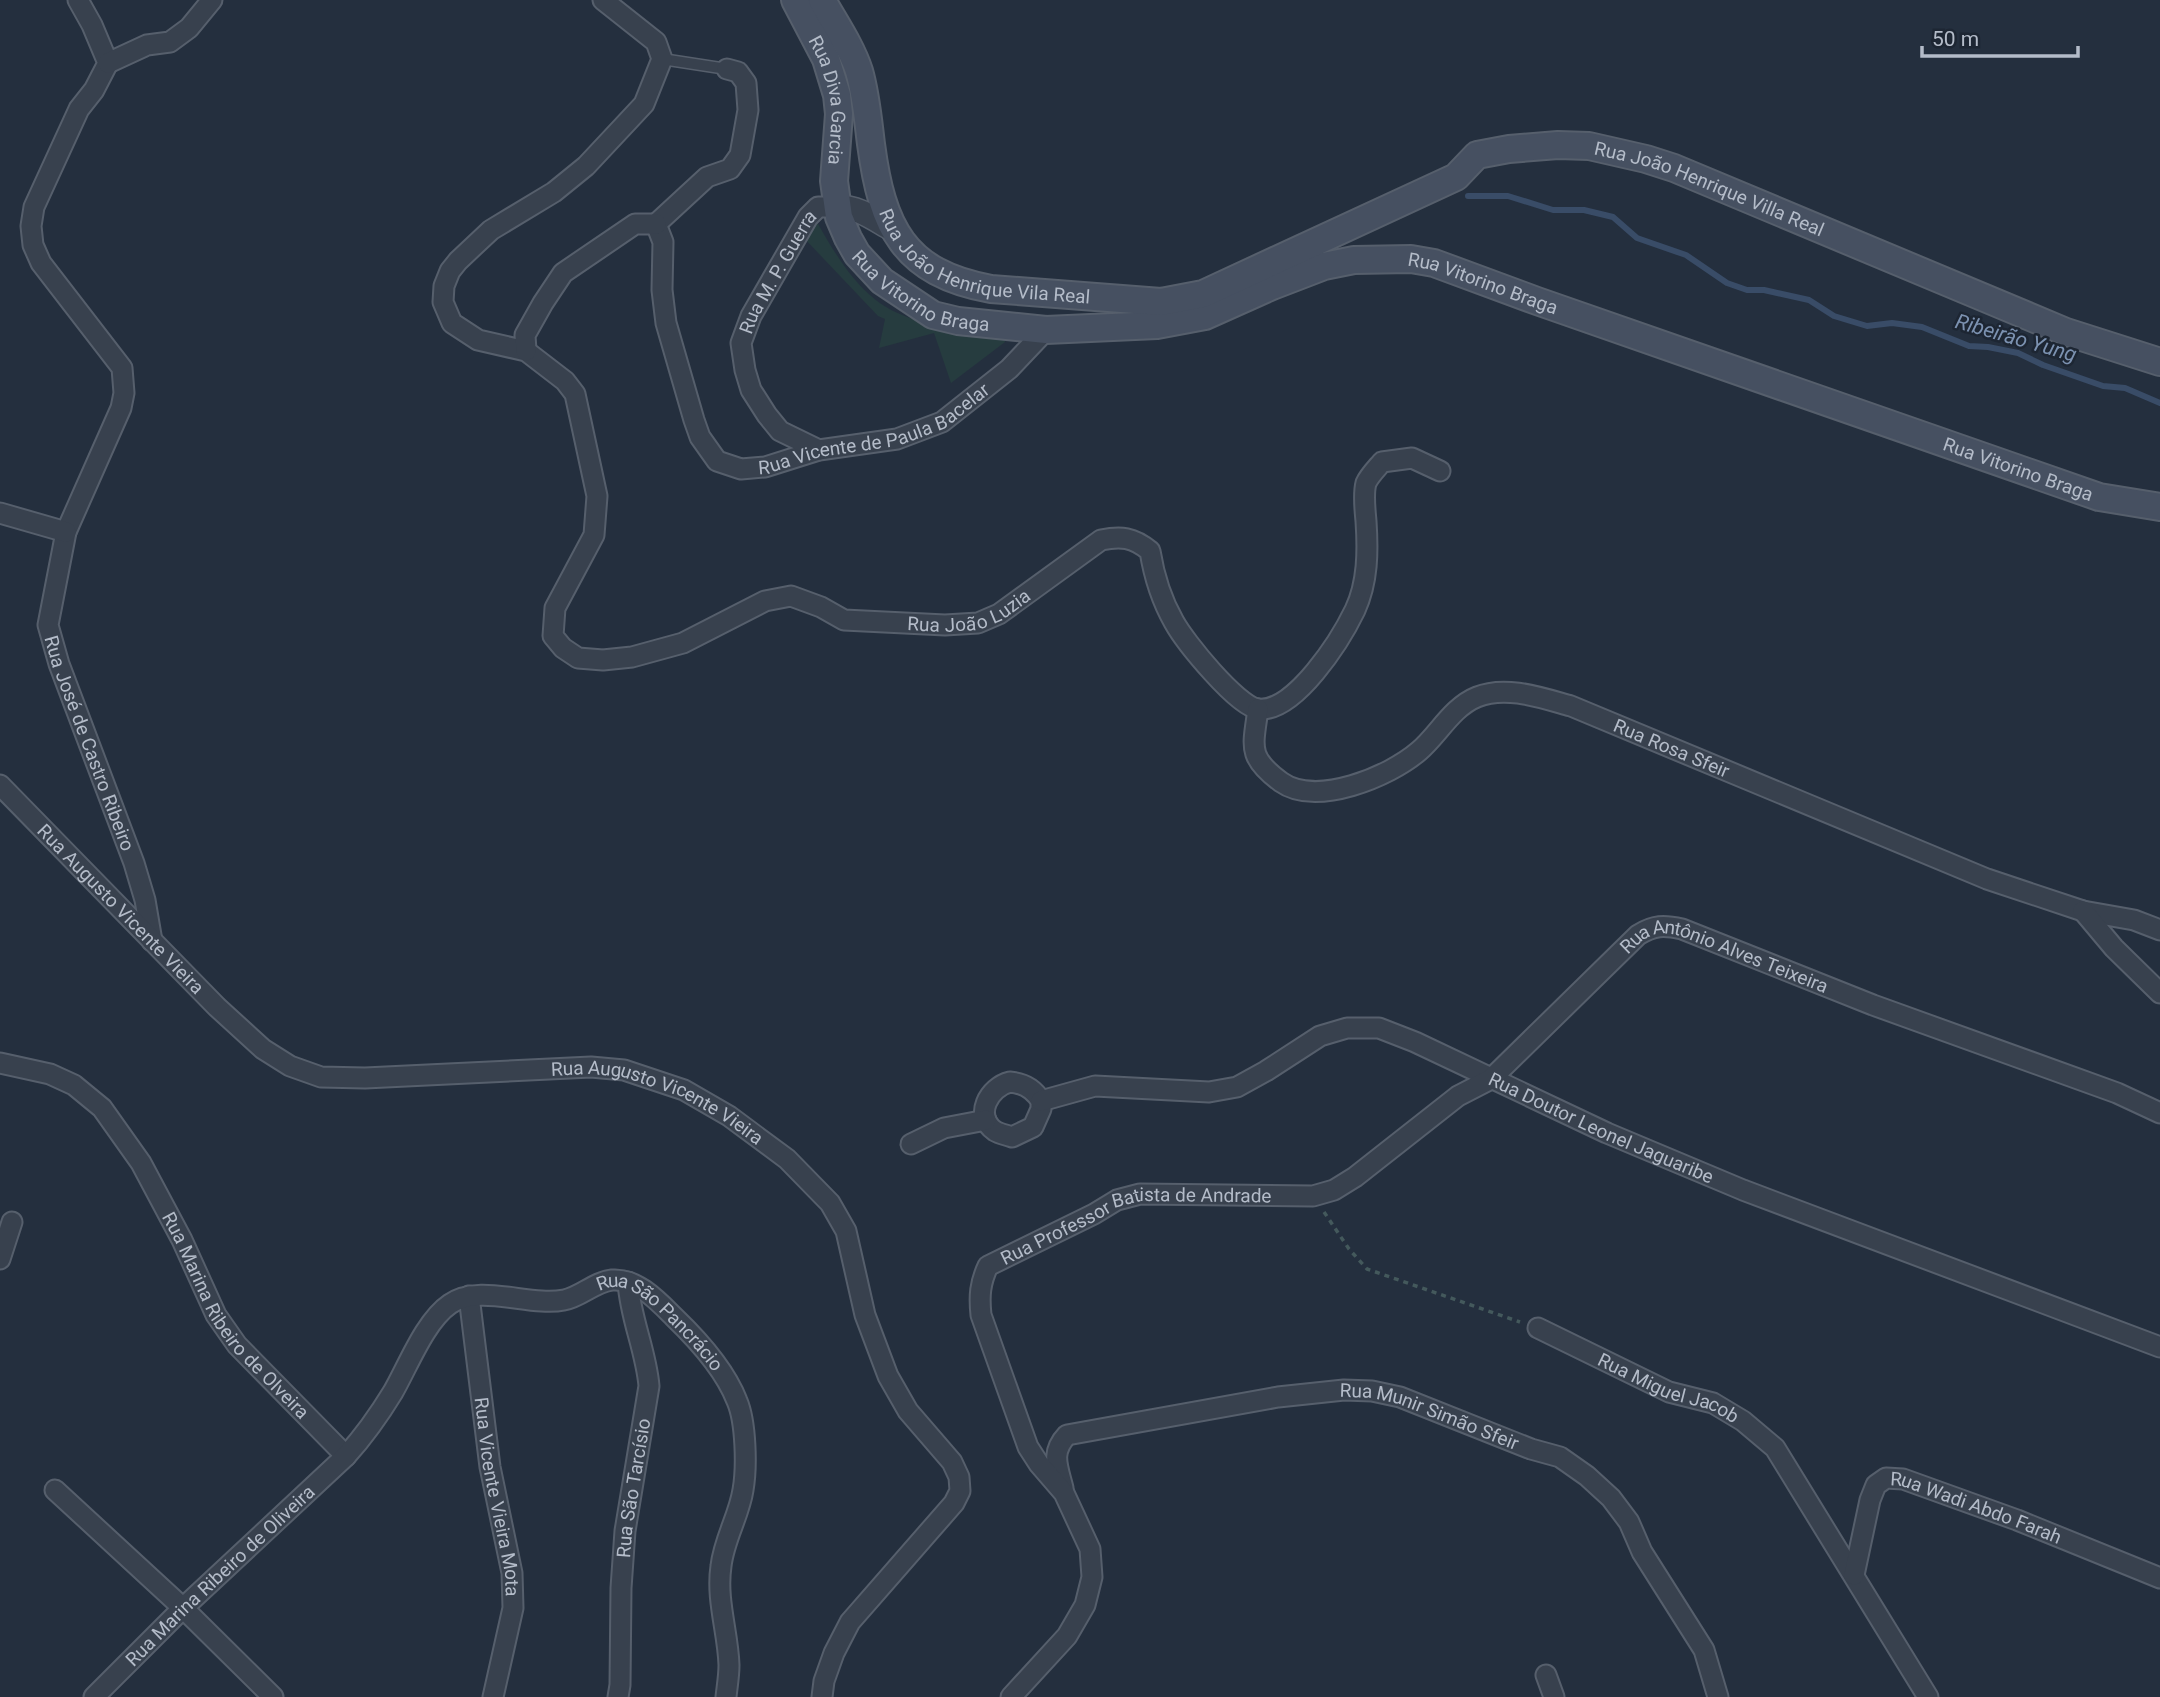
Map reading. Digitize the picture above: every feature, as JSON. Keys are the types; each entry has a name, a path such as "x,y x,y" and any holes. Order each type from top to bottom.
{"main road":[{"name":"Rua Diva Garcia","path":"795,0 826,58 837,95 839,114 834,181 838,207"},
{"name":"Rua João Henrique Vila Real","path":"822,0 858,69 870,125 877,184 892,229 919,260 940,273 971,285 991,289 1161,302 1203,294 1263,266"},
{"name":"Rua João Henrique Villa Real","path":"1263,266 1456,177 1476,155 1508,149 1558,145 1588,146 1674,168 2066,332 2160,362"},
{"name":"Rua Vitorino Braga","path":"838,207 839,217 848,238 869,268 899,294 933,314 958,321 1046,330 1157,325 1205,316 1324,266 1353,260 1411,259 1434,263 2085,492 2118,501 2160,507"}],"street":[{"path":"78,0 108,64 148,45 170,42 189,28 212,0"},
{"path":"603,0 656,42 662,59 644,104 586,166 554,192 491,230 450,271 444,286 443,302 452,323 478,340 526,351 525,335 542,303 563,273 635,224 656,224 707,177 730,169 740,155 748,110 746,83 738,72 727,69"},
{"name":"Rua José de Castro Ribeiro","path":"108,64 94,90 79,108 34,206 31,226 33,246 41,263 122,368 124,393 121,408 65,532 48,625 59,664 134,863 145,901 152,941"},
{"name":"Rua M. P. Guerra","path":"819,450 780,431 767,415 751,390 741,343 751,316 807,217 818,207 838,207"},
{"path":"838,207 867,213 892,229"},
{"name":"Rua Vicente de Paula Bacelar","path":"656,224 663,242 662,290 666,323 694,420 717,461 741,469 765,467 819,450 897,439 942,422 1009,369 1046,330"},
{"name":"Rua João Luzia","path":"526,351 565,381 575,394 597,496 594,535 555,608 553,636 563,648 578,657 603,660 632,657 682,643 765,601 790,596 821,607 844,620 945,625 978,622 999,614 1101,540 1120,536 1138,541 1150,551 1153,568 1174,624 1231,692 1258,709"},
{"path":"1258,709 1275,706 1292,697 1318,671 1355,610 1365,578 1367,559 1366,483 1382,461 1412,458 1440,471"},
{"path":"0,513 65,532"},
{"name":"Rua Rosa Sfeir","path":"1258,709 1253,749 1262,768 1299,792 1315,793 1348,787 1384,773 1418,752 1457,710 1476,697 1498,692 1546,699 1571,706 1987,879 2083,911 2134,920 2160,930"},
{"name":"Rua Augusto Vicente Vieira","path":"0,785 217,1007 263,1049 290,1066 321,1077 365,1078 591,1067 624,1070 684,1090 729,1116 787,1159 830,1203 846,1231 865,1315 888,1376 908,1410 952,1462 959,1477 960,1491 954,1503 850,1622 834,1653 824,1681 822,1697"},
{"path":"2083,911 2114,948 2160,993"},
{"name":"Rua Antônio Alves Teixeira","path":"1313,1196 1334,1189 1355,1177 1458,1096 1491,1079 1638,935 1651,927 1665,925 1682,929 1873,1005 2117,1093 2160,1113"},
{"name":"Rua Doutor Leonel Jaguaribe","path":"1041,1101 1095,1086 1209,1092 1237,1087 1320,1037 1347,1028 1379,1028 1415,1042 1607,1133 1743,1190 2160,1347"},
{"name":"Rua Marina Ribeiro de Olveira","path":"0,1063 50,1074 74,1085 102,1108 141,1163 182,1240 216,1315 237,1345 346,1456"},
{"path":"1019,1083 1037,1094 1041,1101 1041,1110 1033,1127 1018,1135 1012,1137 994,1130 986,1120 984,1109 988,1098 1000,1084 1019,1083"},
{"path":"911,1144 956,1124 986,1120"},
{"name":"Rua Professor Batista de Andrade","path":"1011,1697 1067,1636 1085,1605 1092,1577 1090,1549 1064,1493 1028,1447 981,1315 981,1281 988,1266 1117,1200 1140,1195 1313,1196"},
{"path":"0,1259 12,1222"},
{"name":"Rua São Pancrácio","path":"470,1296 548,1303 568,1300 596,1284 613,1280 628,1282 650,1294 679,1321 723,1373 738,1403 745,1452 743,1492 721,1565 719,1602 729,1666 726,1697"},
{"name":"Rua São Tarcísio","path":"618,1697 625,1531 649,1386 647,1365 629,1305 628,1282"},
{"path":"346,1456 370,1429 431,1324 450,1303 470,1296"},
{"name":"Rua Vicente Vieira Mota","path":"470,1296 490,1467 512,1573 513,1608 493,1697"},
{"name":"Rua Miguel Jacob","path":"1538,1328 1669,1392 1713,1403 1759,1433 1775,1448 1928,1697"},
{"name":"Rua Munir Simão Sfeir","path":"1064,1493 1056,1459 1058,1445 1067,1436 1278,1397 1344,1390 1372,1391 1400,1398 1531,1449 1560,1457 1611,1497 1629,1522 1642,1552 1704,1650 1718,1697"},
{"name":"Rua Marina Ribeiro de Oliveira","path":"94,1697 183,1608 346,1456"},
{"name":"Rua Wadi Abdo Farah","path":"1854,1575 1870,1500 1876,1485 1886,1478 1903,1479 2017,1520 2160,1578"},
{"path":"55,1490 183,1608 273,1697"},
{"path":"1546,1675 1554,1697"}],"lane":[{"path":"662,59 727,69"}],"path":[{"path":"1313,1196 1349,1249 1367,1269 1538,1328"}],"green space":[{"path":"817,222 855,279 873,297 892,310 938,325 1004,336 1005,342 951,383 934,333 879,348 885,319 878,316 804,238"}],"waterway":[{"name":"Ribeirão Yung","path":"1468,196 1508,196 1553,210 1584,210 1613,217 1637,238 1686,255 1727,283 1747,290 1764,290 1809,300 1834,316 1867,326 1892,323 1922,327 1969,346 2018,353 2043,365 2103,386 2125,388 2160,403"}]}
